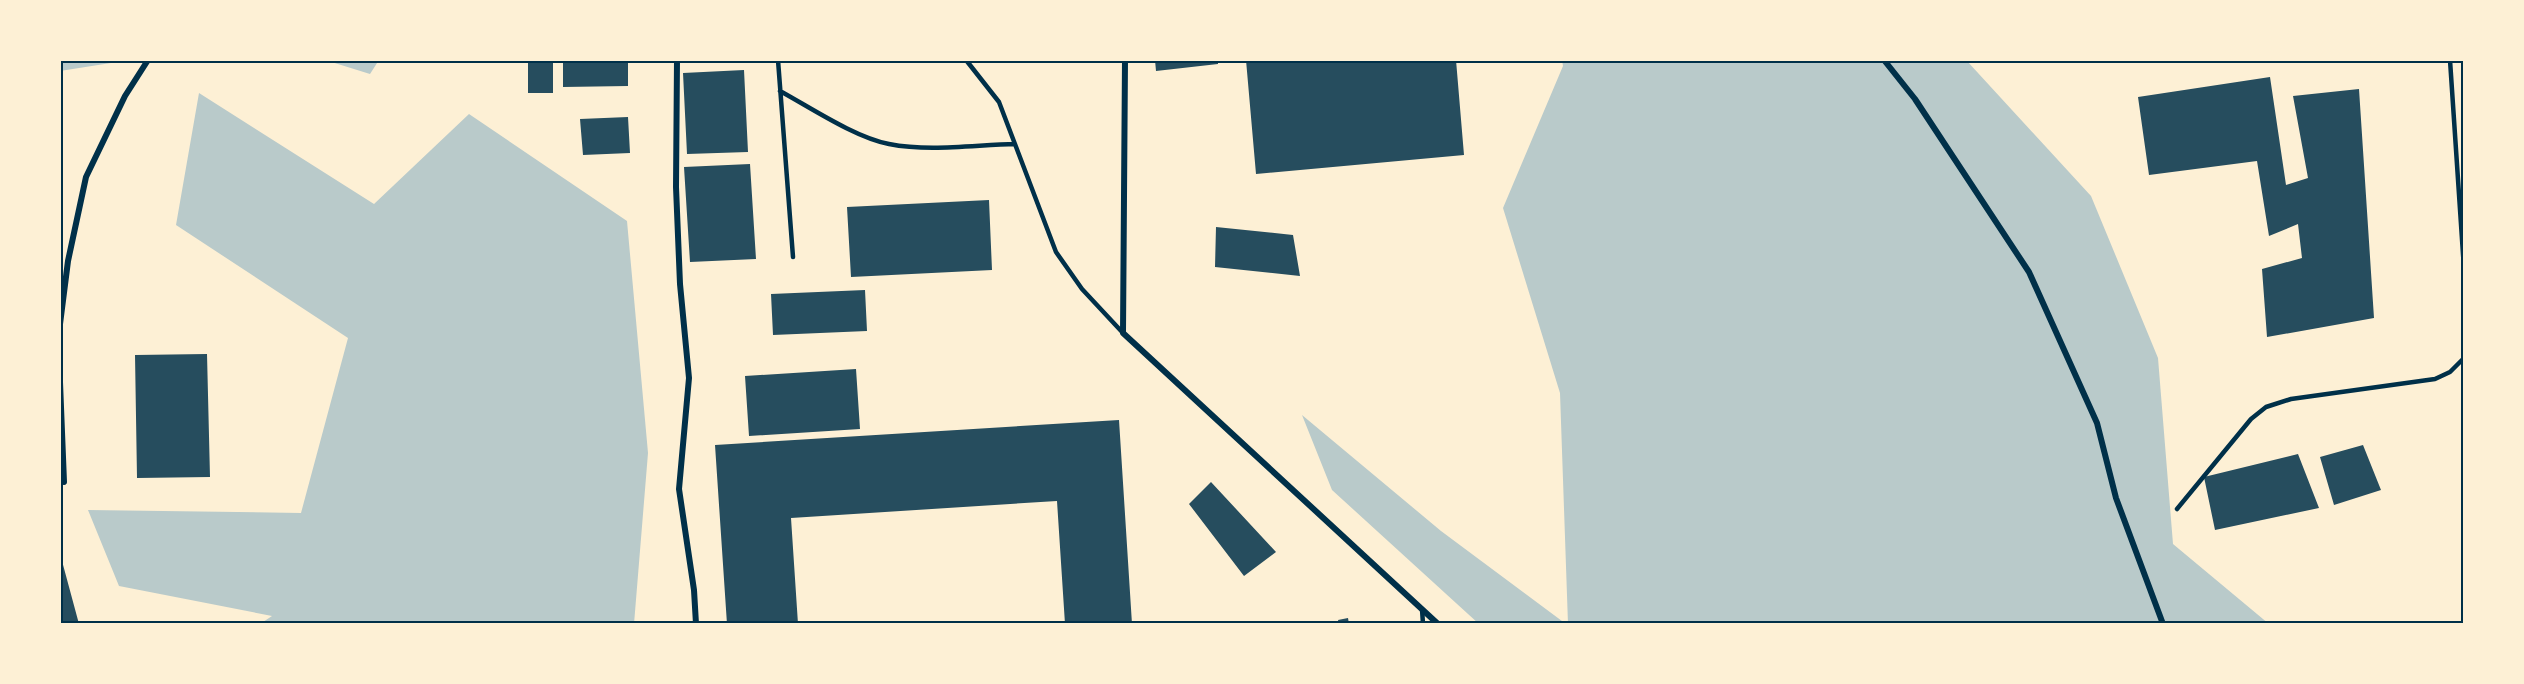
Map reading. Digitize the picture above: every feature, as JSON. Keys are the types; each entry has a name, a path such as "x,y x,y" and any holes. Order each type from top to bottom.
{"street":[{"path":"60,324 68,261 86,177 125,96 148,60"},
{"path":"677,60 676,187 680,284 689,378 679,489 694,590 696,624"},
{"path":"1125,60 1123,333 1438,624"},
{"path":"1884,60 1915,99 2029,272 2097,423 2116,498 2163,624"},
{"path":"60,382 64,482"}],"lane":[{"path":"778,60 792,257"},
{"path":"966,60 999,102 1056,252 1082,289 1123,333"},
{"path":"2450,60 2464,269"},
{"path":"780,91 869,138 889,144 921,147 1015,144"},
{"path":"2177,509 2252,419 2266,407 2291,399 2435,380 2450,372 2464,358"},
{"path":"1422,609 1423,624"}],"shaded area":[{"path":"60,60 130,60 60,71"},
{"path":"325,60 379,60 370,74"},
{"path":"1562,60 1967,61 2091,196 2158,358 2173,544 2269,624 1568,624 1560,393 1503,208 1563,66"},
{"path":"199,93 374,204 469,114 627,221 648,453 634,624 260,624 272,616 119,586 88,510 301,513 348,338 176,225"},
{"path":"1302,415 1441,531 1566,624 1479,624 1332,490"}],"building":[{"path":"528,60 553,60 553,93 528,93"},
{"path":"563,60 628,60 628,86 563,87"},
{"path":"1155,60 1218,60 1218,64 1156,71"},
{"path":"1246,60 1456,60 1464,155 1256,174"},
{"path":"744,70 748,152 687,154 683,73"},
{"path":"2270,77 2286,185 2308,178 2293,96 2359,89 2374,318 2267,337 2262,269 2302,258 2298,224 2269,236 2257,161 2149,175 2138,97"},
{"path":"628,117 630,153 583,155 580,119"},
{"path":"750,164 756,259 690,262 684,167"},
{"path":"989,200 992,270 851,277 847,207"},
{"path":"1216,227 1293,235 1300,276 1215,267"},
{"path":"865,290 867,331 773,335 771,294"},
{"path":"207,354 210,477 137,478 135,355"},
{"path":"856,369 860,429 749,436 745,376"},
{"path":"1119,420 1132,624 1065,624 1057,501 791,518 798,624 727,624 715,445"},
{"path":"2363,445 2381,490 2334,505 2320,457"},
{"path":"2298,454 2319,508 2215,530 2204,477"},
{"path":"1211,482 1276,552 1244,576 1189,504"},
{"path":"60,561 62,561 79,624 60,624"},
{"path":"1348,618 1349,624 1339,624 1338,620"}]}
